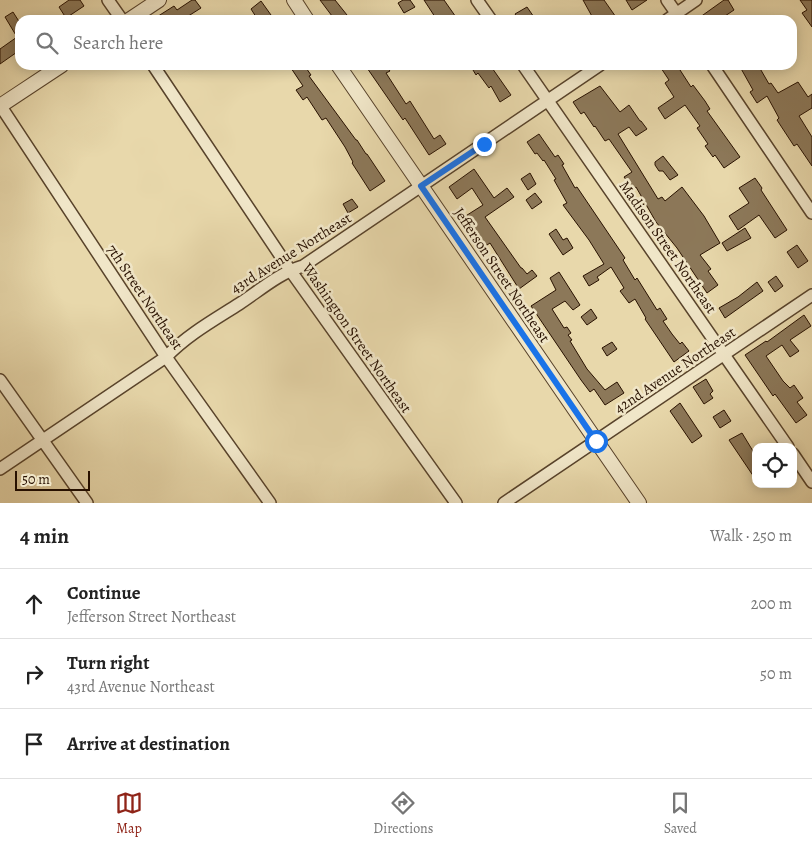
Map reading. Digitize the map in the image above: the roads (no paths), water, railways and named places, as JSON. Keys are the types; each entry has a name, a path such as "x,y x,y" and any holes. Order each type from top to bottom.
{"street":[{"path":"108,0 118,15"},
{"path":"136,15 159,0"},
{"path":"294,0 304,15"},
{"path":"477,0 488,15"},
{"path":"667,0 674,15"},
{"path":"678,15 696,0"},
{"path":"0,106 54,70"},
{"name":"Washington Street Northeast","path":"156,70 290,270 456,503"},
{"name":"Jefferson Street Northeast","path":"341,70 639,503"},
{"name":"Madison Street Northeast","path":"527,70 785,443"},
{"name":"43rd Avenue Northeast","path":"0,469 166,357 176,346 290,270 303,266 593,70"},
{"path":"715,70 812,213"},
{"name":"7th Street Northeast","path":"0,106 166,357 270,503"},
{"name":"42nd Avenue Northeast","path":"504,503 812,295"},
{"path":"0,380 87,503"},
{"path":"797,460 812,482"}]}
